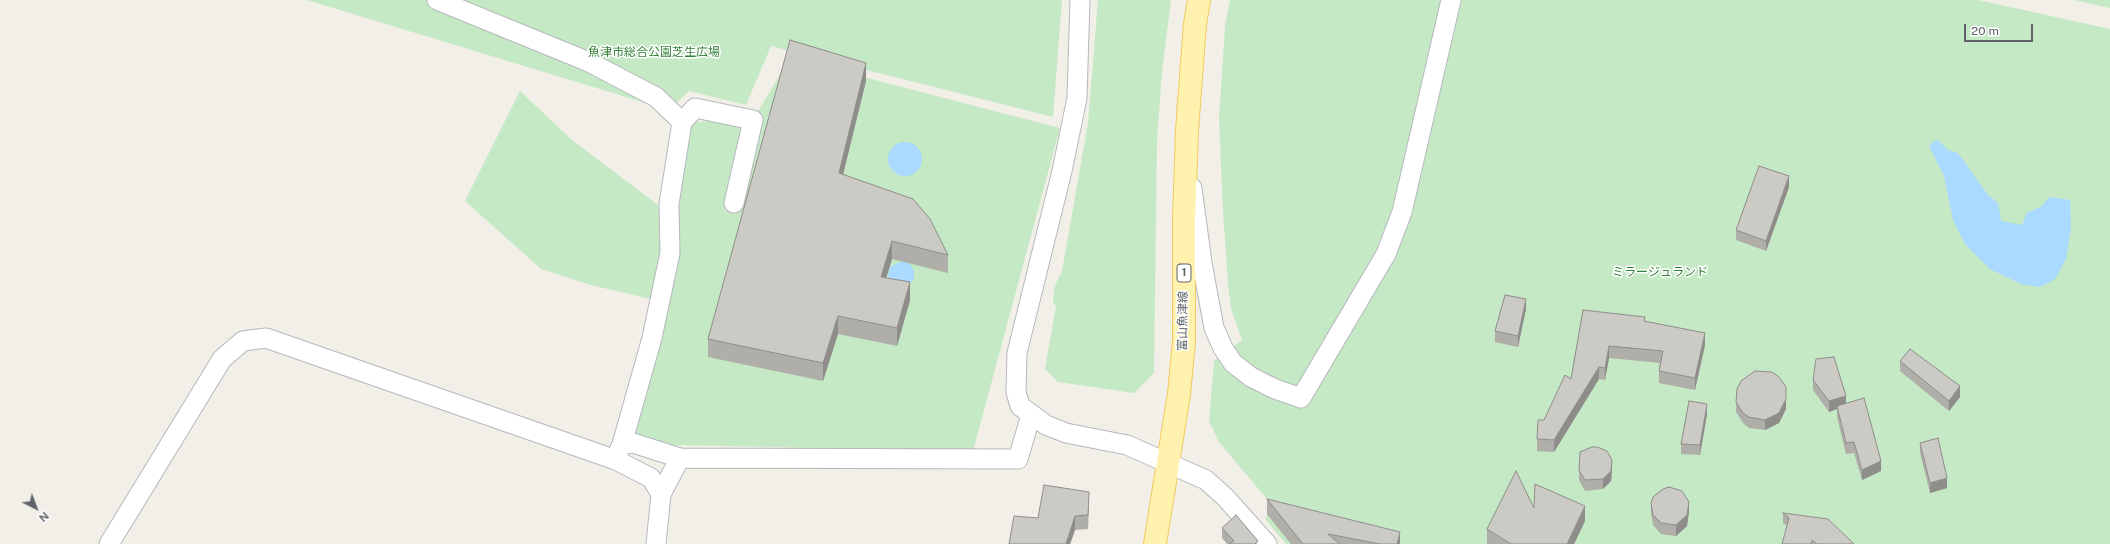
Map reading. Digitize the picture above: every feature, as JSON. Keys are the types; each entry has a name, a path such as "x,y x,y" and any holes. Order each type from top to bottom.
{"main road":[{"name":"富山魚津線","path":"1155,544 1168,463 1184,341 1184,221 1186,147 1195,24 1199,0"}],"street":[{"path":"437,0 589,62 656,97 682,122"},
{"path":"1080,0 1077,98 1062,171 1017,353 1016,392 1020,406 1046,425 1066,433 1127,445 1206,480 1225,497 1267,544"},
{"path":"1186,147 1202,263 1214,328 1223,348 1233,363 1251,377 1274,389 1301,398 1386,254 1402,212 1451,0"},
{"path":"619,452 652,338 670,253 669,204 682,122 695,108 753,120 734,203"},
{"path":"109,544 222,359 243,341 266,338 619,452 652,478 661,494"},
{"path":"619,452 632,443 680,458 1018,459 1031,415"},
{"path":"656,544 661,494 680,458"}],"green space":[{"name":"魚津市総合公園芝生広場","path":"307,0 1062,0 1053,117 771,46 746,105 689,91 669,110"},
{"path":"1098,0 1171,0 1162,72 1157,140 1154,373 1134,393 1058,382 1045,369 1056,306 1053,303 1054,288 1062,271 1088,123"},
{"name":"ミラージュランド","path":"1230,0 1978,0 2110,29 2110,544 1286,544 1266,520 1268,508 1267,499 1219,442 1209,421 1214,361 1242,340 1231,309 1228,284 1219,119 1225,27"},
{"path":"2074,0 2110,0 2110,8"},
{"path":"790,58 1060,128 973,451 622,444 662,306 682,122 753,120"},
{"path":"520,91 572,140 658,205 663,251 655,300 591,285 541,269 465,201"}],"water":[{"path":"1937,139 1948,150 1958,153 1988,195 1998,203 2001,221 2022,225 2027,213 2042,206 2049,197 2070,200 2071,228 2066,259 2055,279 2040,287 2021,284 1990,269 1965,244 1953,220 1944,176 1929,146"},
{"path":"902,142 908,142 912,143 919,149 922,159 921,166 915,173 908,176 902,176 898,175 891,169 888,162 888,156 889,152 895,145"},
{"path":"902,261 910,264 914,271 914,279 908,285 890,279 888,275 890,267"}],"building":[{"path":"790,40 866,63 839,173 913,199 930,219 948,255 892,241 881,277 910,282 897,328 838,316 823,363 708,339"},
{"path":"1759,166 1789,176 1766,241 1736,230"},
{"path":"1505,295 1526,299 1518,336 1495,331"},
{"path":"1583,310 1645,317 1644,321 1705,333 1695,378 1659,371 1663,351 1609,346 1605,368 1599,367 1554,440 1537,439 1538,420 1544,420 1565,375 1571,379"},
{"path":"1910,349 1960,386 1949,401 1900,361"},
{"path":"1834,357 1846,396 1829,401 1813,380 1816,359"},
{"path":"1755,371 1772,372 1779,377 1786,387 1786,399 1779,413 1765,420 1749,417 1743,413 1736,402 1737,389 1741,381"},
{"path":"1864,398 1881,461 1862,470 1854,442 1846,443 1837,406"},
{"path":"1689,401 1707,404 1700,445 1681,444"},
{"path":"1938,438 1947,478 1930,483 1920,443"},
{"path":"1592,447 1597,447 1607,451 1612,460 1611,471 1603,479 1585,480 1579,470 1580,452"},
{"path":"1516,471 1534,508 1535,484 1585,506 1567,544 1511,544 1487,529"},
{"path":"1044,485 1089,492 1088,515 1075,516 1066,544 1009,544 1014,516 1038,518"},
{"path":"1669,487 1682,491 1689,502 1687,515 1676,525 1661,523 1653,515 1651,503 1653,497 1663,489"},
{"path":"1267,499 1400,532 1397,544 1380,544 1328,534 1340,544 1303,544"},
{"path":"1783,513 1828,519 1854,544 1817,544 1812,540 1811,544 1782,544 1789,518"},
{"path":"1236,515 1258,541 1255,544 1229,544 1234,541 1222,528"}]}
